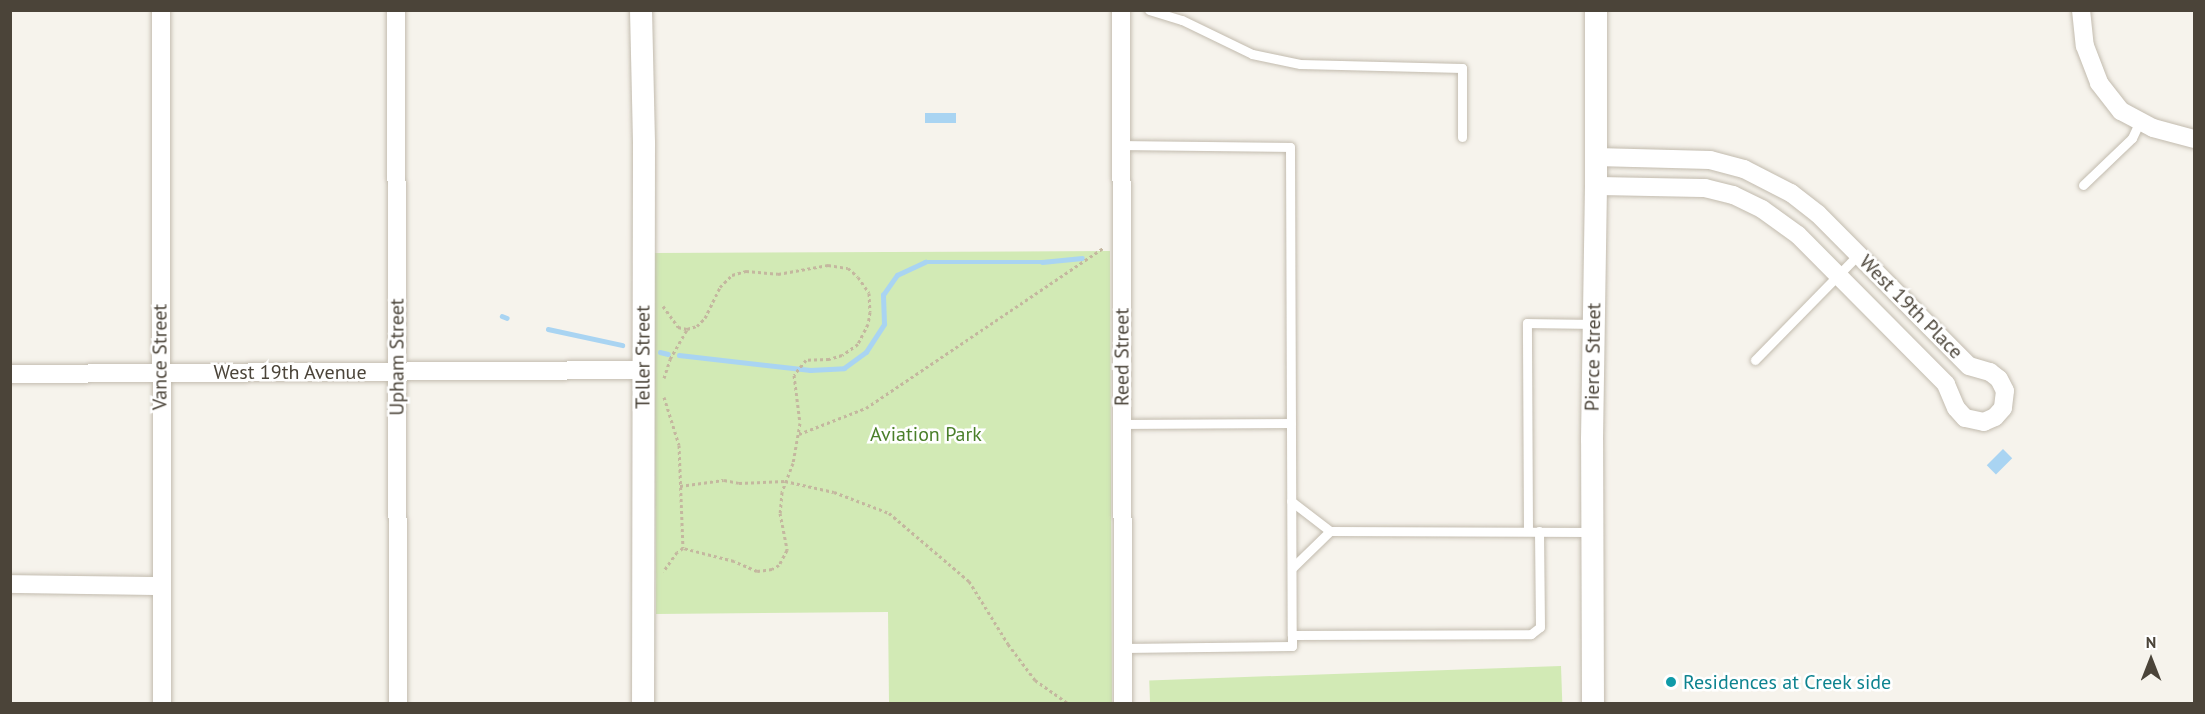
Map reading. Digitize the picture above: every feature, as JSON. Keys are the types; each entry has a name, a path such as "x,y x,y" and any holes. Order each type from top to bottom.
{"street":[{"name":"Vance Street","path":"161,10 162,704"},
{"name":"Upham Street","path":"396,10 398,704"},
{"name":"Teller Street","path":"641,10 644,144 643,704"},
{"name":"Reed Street","path":"1121,10 1123,704"},
{"name":"Pierce Street","path":"1593,704 1596,10"},
{"path":"2081,10 2085,46 2099,82 2121,111 2153,128 2194,139"},
{"name":"West 19th Place","path":"1596,158 1690,158 1744,169 1776,184 1805,203 1969,366 1990,372 1999,379 2006,396 2000,414 1984,422 1965,418 1956,408 1946,384 1787,225 1733,195 1688,186 1596,186"},
{"name":"West 19th Avenue","path":"10,374 642,370"},
{"path":"10,584 162,586"}],"lane":[{"path":"1149,10 1182,20 1252,54 1300,64 1462,68 1462,137"},
{"path":"2083,184 2132,138 2140,121"},
{"path":"1121,145 1290,147 1292,501 1292,646 1123,648"},
{"path":"1755,360 1858,255"},
{"path":"1292,634 1531,634 1540,627 1534,531 1527,323 1593,324"},
{"path":"1122,424 1291,423"},
{"path":"1292,501 1330,531 1592,532"},
{"path":"1292,568 1330,531"}],"path":[{"path":"799,435 866,408 1103,248"},
{"path":"660,302 670,319 682,329 687,329 697,326 705,318 720,287 737,273 746,271 778,273 828,265 848,268 858,277 869,293 870,312 863,336 858,344 842,355 829,359 815,358 802,363 794,375 800,409 799,435 793,464 785,481 780,508 787,550 779,565 772,569 757,571 734,561 683,548 676,552 660,576"},
{"path":"663,382 666,369 687,329"},
{"path":"663,392 679,445 683,548"},
{"path":"680,486 724,480 739,483 785,481 834,492 889,513 969,581 1008,644 1035,680 1069,704"}],"green space":[{"name":"Aviation Park","path":"1110,251 1112,703 889,703 888,612 656,614 654,253"},
{"path":"1561,666 1562,703 1150,704 1149,680"}],"water":[{"path":"925,113 956,113 956,123 925,123"},
{"path":"2003,449 2012,458 1996,474 1987,465"}],"waterway":[{"path":"679,355 810,370 844,368 866,352 884,324 883,295 897,275 925,262 1042,262 1082,258"},
{"path":"502,316 507,318"},
{"path":"548,329 622,345"},
{"path":"660,352 668,354"}],"place":[{"name":"Residences at Creek side","path":"1671,682"}]}
